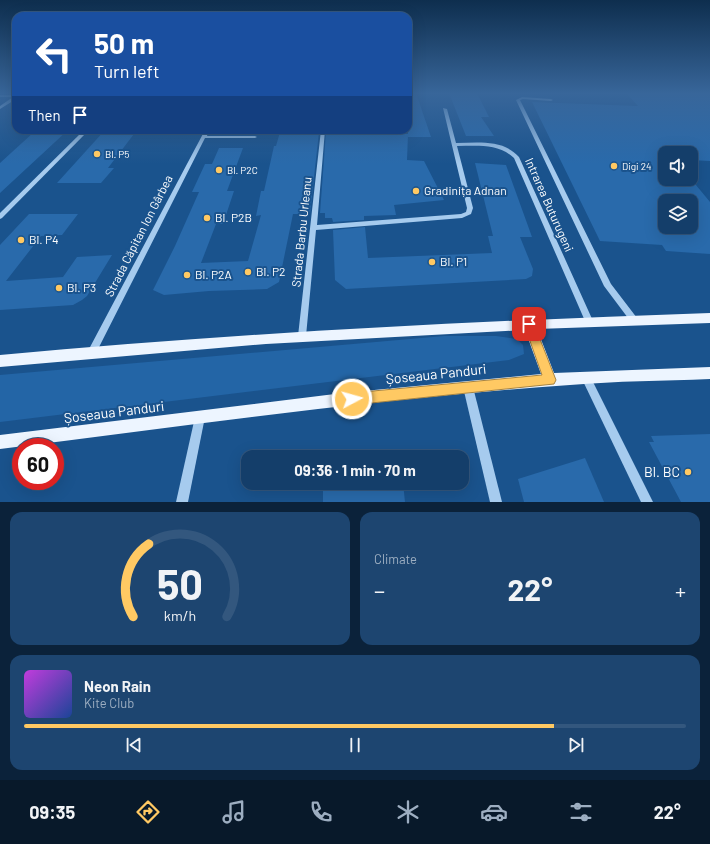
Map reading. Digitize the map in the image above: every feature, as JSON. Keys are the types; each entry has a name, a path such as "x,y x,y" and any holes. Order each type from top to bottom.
{"main road":[{"path":"0,361 92,352 302,336 589,321 710,318"},
{"path":"529,324 550,380"},
{"name":"Șoseaua Panduri","path":"0,442 352,399 468,387 586,377 710,373"}],"street":[{"path":"313,228 462,216 469,213 470,208 447,116"},
{"path":"526,116 608,286 634,320"},
{"path":"0,217 83,134"},
{"name":"Strada Căpitan Ion Gârbea","path":"92,352 205,134"},
{"name":"Strada Barbu Urleanu","path":"302,336 323,134"},
{"path":"203,137 255,137"},
{"name":"Intrarea Buturugeni","path":"454,144 502,147 512,152 516,157 589,321"},
{"path":"586,377 647,502"},
{"path":"468,387 496,502"},
{"path":"182,502 200,417"}],"shaded area":[{"path":"444,336 496,336 517,339 523,345 524,354 509,360 0,422 0,375"}],"building":[{"path":"412,116 424,116 431,137 408,137 408,135 407,160 424,161 444,200 394,205 396,215 364,216 364,220 333,222 332,218 325,218 325,213 320,213 326,134 412,134"},
{"path":"458,116 489,116 481,117 494,136 466,136"},
{"name":"Digi 24","path":"539,116 710,116 710,161 698,160 698,146 658,146 658,186 697,186 710,202 710,254 666,251 662,245 600,241"},
{"path":"32,134 64,134 0,193 0,163"},
{"name":"Bl. P5","path":"101,134 134,134 108,168 114,168 101,183 57,183"},
{"path":"279,134 319,134 310,214 293,214 279,282 267,289 209,291 164,295 153,290 175,246 199,192 192,192 205,164 212,164 219,148 243,148 227,191 234,191 223,224 216,224 201,263 248,261 261,215 256,216 261,191 264,191 274,146 276,146"},
{"name":"Bl. P1","path":"475,163 506,165 532,237 520,237 533,269 532,276 526,279 346,289 335,280 333,230 365,227 368,258 492,253 488,236 493,236"},
{"path":"29,214 78,214 62,235 41,236 6,281 63,277 77,257 112,255 87,296 73,305 0,310 0,245"},
{"name":"Bl. BC","path":"710,434 710,502 681,502 649,442 654,442 651,436"},
{"path":"585,458 604,502 524,502 518,479"},
{"path":"323,490 404,490 405,502 323,502"}],"place":[{"name":"Bl. P5","path":"97,154"},
{"name":"Digi 24","path":"614,166"},
{"name":"Bl. P2C","path":"219,170"},
{"name":"Gradinița Adnan","path":"416,191"},
{"name":"Bl. P2B","path":"207,218"},
{"name":"Bl. P4","path":"21,240"},
{"name":"Bl. P1","path":"432,262"},
{"name":"Bl. P2","path":"248,272"},
{"name":"Bl. P2A","path":"187,275"},
{"name":"Bl. P3","path":"59,288"},
{"name":"Bl. BC","path":"688,472"}],"route":[{"path":"352,399 550,380 529,324"}]}
